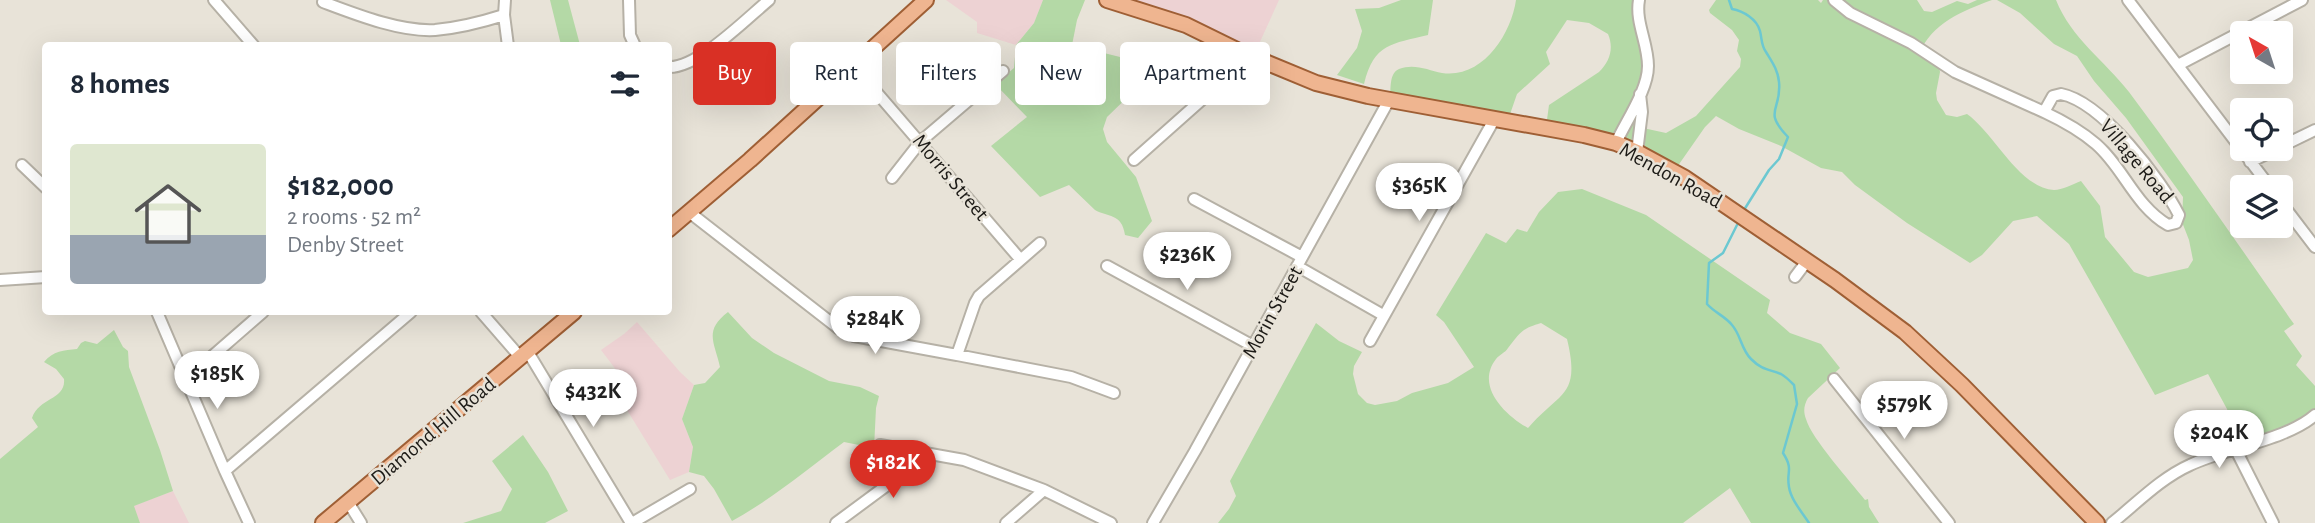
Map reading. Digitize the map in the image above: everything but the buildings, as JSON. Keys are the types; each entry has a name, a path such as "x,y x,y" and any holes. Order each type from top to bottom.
{"main road":[{"path":"879,42 926,0"},
{"name":"Mendon Road","path":"1107,0 1186,25 1220,42"},
{"name":"Mendon Road","path":"1270,64 1299,77 1389,100 1616,143 1637,152 1701,189 1905,332 1935,358 2097,523"},
{"path":"672,227 810,105"},
{"name":"Diamond Hill Road","path":"323,523 571,315"}],"street":[{"path":"505,0 508,42"},
{"path":"629,0 630,35 633,42"},
{"path":"672,67 694,61 769,0"},
{"path":"1616,143 1647,76 1647,49 1640,26 1639,0"},
{"name":"Village Road","path":"1834,0 1850,13 1912,43 1955,72 2044,112 2097,145 2157,219 2168,225 2176,223 2179,215 2170,198 2120,135 2101,116 2072,96 2061,94 2053,96 2044,112"},
{"path":"2128,0 2260,175"},
{"path":"2178,65 2302,0"},
{"path":"219,2 251,42"},
{"path":"323,2 367,19 432,30 482,22 505,15"},
{"path":"892,178 921,141 1003,71"},
{"path":"1637,152 1642,112 1640,94"},
{"name":"Morris Street","path":"882,97 1020,259"},
{"name":"Morin Street","path":"1153,523 1389,100"},
{"path":"1134,160 1196,105"},
{"path":"1370,341 1495,118"},
{"path":"2293,141 2315,130"},
{"path":"22,165 42,184"},
{"path":"1194,199 1300,261 1383,315"},
{"path":"689,212 838,328 854,336 1071,377 1114,393"},
{"path":"2293,218 2315,247"},
{"path":"957,355 979,296 1040,243"},
{"path":"1795,278 1807,261"},
{"path":"1107,266 1253,346"},
{"path":"0,280 42,277"},
{"path":"158,315 249,523"},
{"path":"186,379 260,315"},
{"path":"225,471 407,315"},
{"path":"484,315 524,355 632,523 690,489"},
{"path":"1834,379 1948,523"},
{"path":"2112,523 2167,478 2190,465 2235,447 2290,430 2315,415"},
{"path":"880,445 964,460 1044,490 1111,523"},
{"path":"2235,447 2273,523"},
{"path":"836,523 913,466 922,452"},
{"path":"1006,523 1044,490"},
{"path":"348,502 361,523"}],"shaded area":[{"path":"946,0 1043,0 1034,23 1015,45 977,33 977,22"},
{"path":"1102,0 1279,0 1260,42 1218,42"},
{"path":"637,322 694,385 682,419 693,447 689,472 670,480 627,410 607,386 620,375 601,350"},
{"path":"173,491 189,523 140,523 133,506"}],"green space":[{"path":"550,0 568,0 579,42 560,42"},
{"path":"1043,0 1085,0 1073,42 1018,42 1034,23"},
{"path":"1401,0 1433,0 1428,35 1395,44 1379,53 1368,70 1364,84 1337,75 1357,48 1362,31 1355,9 1379,8"},
{"path":"1516,0 1634,0 1646,54 1643,128 1666,133 1696,116 1740,67 1741,59 1737,51 1739,40 1732,30 1710,13 1709,10 1716,0 1818,0 1821,3 1823,0 1917,0 1924,11 1932,12 1957,1 1968,4 1977,0 1992,0 1959,14 1940,26 1919,54 1939,67 1937,100 1946,115 1957,117 1967,114 2018,170 2041,187 2057,190 2081,181 2100,206 2105,237 2134,272 2148,277 2188,268 2193,260 2182,222 2183,197 2077,56 2054,44 2020,13 1997,0 2056,0 2062,14 2079,38 2129,92 2230,232 2230,238 2234,238 2294,324 2284,331 2302,356 2296,365 2315,386 2315,412 2308,419 2238,446 2227,409 2208,374 2155,395 2069,244 2037,216 2013,221 1982,255 1970,263 1907,223 1855,185 1842,172 1821,168 1716,116 1705,127 1675,170 1546,127 1549,105 1599,72 1608,59 1611,44 1608,34 1589,23 1567,20 1546,52 1550,64 1517,94 1508,120 1390,98 1392,78 1399,69 1416,67 1456,73 1482,62 1501,40"},
{"path":"1106,54 1120,57 1120,104 1107,117 1103,129 1107,142 1136,177 1152,221 1138,238 1125,235 1117,219 1095,210 1069,185 1040,197 991,146 1027,117 1015,105 1106,105"},
{"path":"1015,56 1015,105 1001,90 1001,79 1014,68"},
{"path":"1582,189 1646,215 1770,300 1767,313 1790,333 1821,344 1840,368 1808,398 1804,413 1809,427 1832,460 1865,500 1868,499 1869,507 1879,523 1751,523 1730,488 1683,523 1218,523 1236,496 1230,481 1316,323 1339,341 1362,352 1354,366 1353,374 1358,394 1367,403 1375,405 1397,401 1412,393 1448,383 1474,367 1444,322 1436,315 1486,233 1506,243 1517,229 1527,232 1539,212 1558,192","holes":["1541,323 1567,339 1571,358 1569,383 1558,399 1528,428 1510,416 1496,399 1491,389 1490,369 1519,335 1534,325"]},
{"path":"728,312 752,338 774,353 829,381 860,387 879,396 874,448 844,442 776,493 732,521 704,476 689,472 693,447 682,419 694,385 705,383 720,367 713,331"},
{"path":"114,330 128,351 129,367 173,491 134,506 140,523 0,523 0,459 38,427 32,418 35,411 57,395 63,386 64,379 56,369 44,362 55,353 77,349 85,341 97,344"},
{"path":"523,435 548,472 568,511 545,523 463,523 501,511 512,489 492,461"}],"waterway":[{"path":"1729,0 1732,9 1749,16 1760,31 1763,47 1778,78 1776,121 1788,137 1779,159 1744,210"},
{"path":"1737,225 1723,253 1709,263 1707,304 1732,325 1751,359 1762,367 1783,375 1794,385 1797,404 1783,453 1789,467 1790,492 1809,523"}]}
